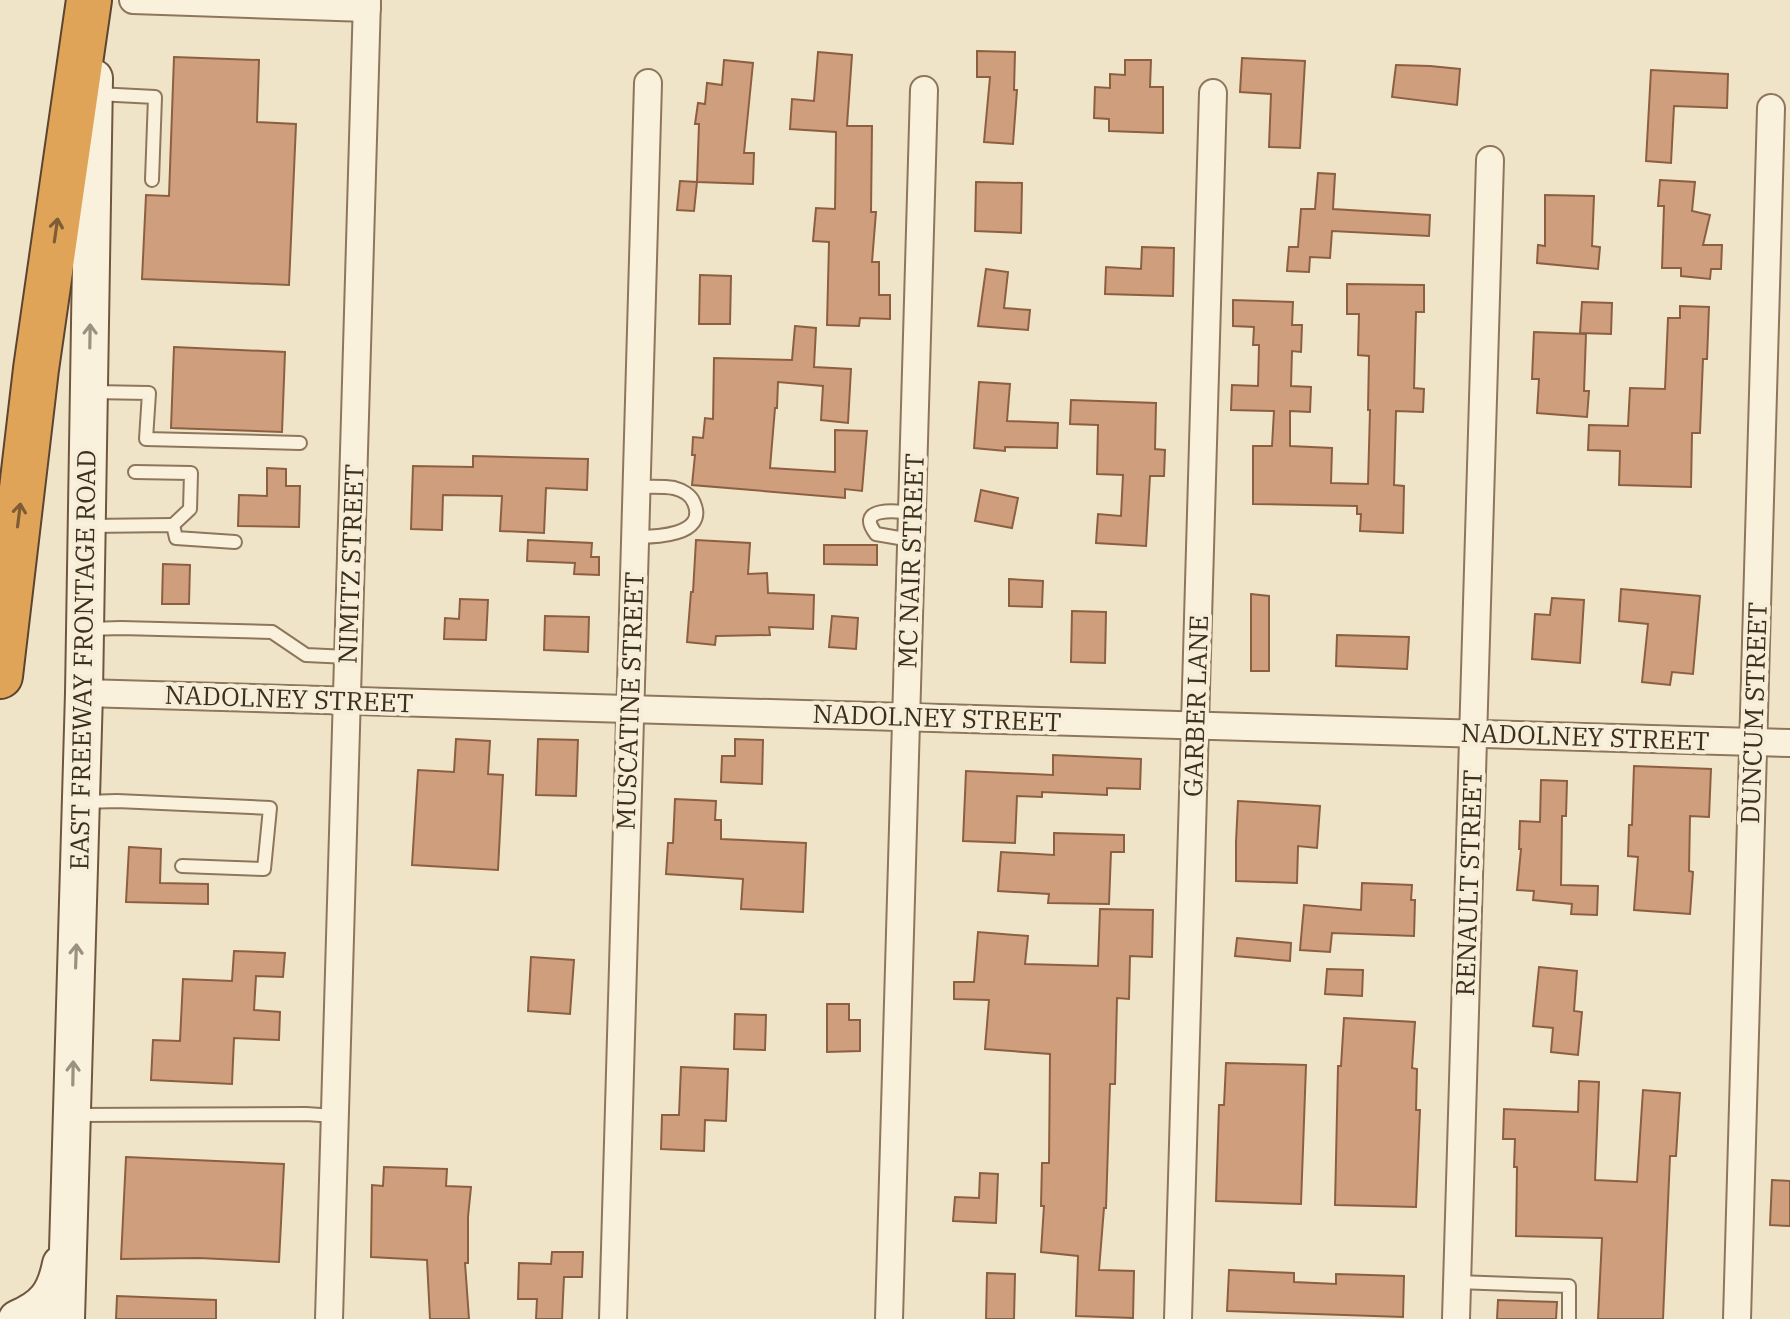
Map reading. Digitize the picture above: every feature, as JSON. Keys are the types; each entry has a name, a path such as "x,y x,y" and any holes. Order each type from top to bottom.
{"highway":[{"path":"0,676 36,369 92,0"}],"main road":[{"name":"EAST FREEWAY FRONTAGE ROAD","path":"66,1319 84,693 94,94 92,0"},
{"path":"17,1319 44,1304 55,1288 70,1207"}],"street":[{"path":"133,0 367,4"},
{"name":"NIMITZ STREET","path":"329,1319 367,4"},
{"name":"MUSCATINE STREET","path":"613,1319 648,83"},
{"name":"MC NAIR STREET","path":"889,1319 924,90"},
{"name":"GARBER LANE","path":"1178,1319 1213,93"},
{"name":"DUNCUM STREET","path":"1737,1319 1771,108"},
{"name":"RENAULT STREET","path":"1456,1319 1490,160"},
{"name":"NADOLNEY STREET","path":"84,693 1790,743"}],"lane":[{"path":"94,94 155,97 152,180"},
{"path":"89,392 149,393 146,439 300,443"},
{"path":"86,526 173,525 190,509 191,473 135,472"},
{"path":"635,537 682,531 692,524 696,514 694,502 676,488 636,487"},
{"path":"911,540 876,534 871,528 871,521 873,515 888,510 912,513"},
{"path":"173,525 176,538 235,542"},
{"path":"85,629 272,632 306,655 348,657"},
{"path":"80,802 270,808 264,869 182,866"},
{"path":"72,1115 335,1116"},
{"path":"1457,1282 1569,1286 1569,1319"}],"building":[{"path":"977,51 1015,52 1014,90 1017,90 1013,144 984,142 990,77 977,77"},
{"path":"818,52 852,55 847,126 872,126 871,212 876,212 872,262 879,262 879,295 890,295 890,319 860,318 859,326 827,325 829,242 813,241 816,208 835,209 836,132 790,129 792,99 814,101"},
{"path":"174,57 259,60 257,122 296,124 289,285 142,279 146,195 169,196"},
{"path":"1242,58 1305,61 1300,148 1269,147 1271,94 1240,92"},
{"path":"724,60 753,63 744,153 754,153 753,184 697,182 699,124 695,124 698,103 705,104 707,83 722,85"},
{"path":"1125,60 1151,60 1150,87 1163,87 1163,133 1109,131 1109,119 1094,118 1095,87 1110,88 1110,74 1125,75"},
{"path":"1396,65 1460,69 1457,105 1392,97"},
{"path":"1651,70 1728,74 1727,108 1674,106 1671,163 1646,161"},
{"path":"1318,173 1335,174 1333,209 1430,215 1429,236 1332,231 1330,258 1310,257 1309,272 1287,271 1289,247 1298,247 1301,209 1315,209"},
{"path":"1660,180 1695,182 1692,211 1710,215 1703,245 1722,245 1721,269 1711,269 1710,279 1681,276 1681,268 1662,268 1664,206 1658,206"},
{"path":"680,181 697,182 694,211 677,210"},
{"path":"976,182 1022,183 1021,233 975,231"},
{"path":"1545,195 1594,196 1592,246 1600,247 1598,269 1537,263 1538,245 1545,246"},
{"path":"1142,247 1174,248 1173,296 1105,294 1106,267 1141,269"},
{"path":"986,269 1008,272 1004,308 1030,310 1028,330 978,326"},
{"path":"700,275 731,276 730,324 699,324"},
{"path":"1347,284 1424,285 1424,312 1416,312 1414,388 1424,389 1423,412 1396,411 1394,485 1404,486 1403,533 1360,531 1361,514 1357,514 1357,506 1253,504 1253,446 1272,446 1274,411 1231,410 1232,385 1258,386 1259,345 1253,345 1254,327 1233,326 1233,300 1293,302 1292,325 1302,325 1301,352 1292,351 1291,386 1311,387 1310,412 1290,411 1290,446 1332,448 1331,483 1368,484 1369,356 1358,355 1359,314 1347,314"},
{"path":"1582,302 1612,303 1611,334 1580,333"},
{"path":"1680,306 1709,307 1700,433 1692,433 1691,487 1619,485 1620,451 1588,450 1589,425 1628,426 1630,388 1665,389 1668,318 1680,318"},
{"path":"795,326 816,328 814,367 851,369 848,423 821,420 823,386 778,382 770,468 835,472 835,430 867,431 862,491 845,489 845,498 692,485 693,437 703,438 705,418 713,419 714,358 792,360"},
{"path":"1534,332 1586,334 1584,391 1589,391 1587,417 1537,413 1539,379 1532,379"},
{"path":"174,347 285,352 282,432 171,428"},
{"path":"979,382 1010,384 1007,421 1058,423 1057,448 1005,447 1005,451 974,448"},
{"path":"1071,400 1156,403 1155,449 1165,450 1164,476 1150,476 1146,546 1096,543 1098,514 1121,516 1123,475 1097,474 1098,425 1070,424"},
{"path":"473,456 588,459 587,490 546,488 544,533 500,531 502,496 443,495 442,530 411,529 413,466 473,467"},
{"path":"267,468 286,469 286,486 300,486 299,527 238,526 239,495 267,496"},
{"path":"981,490 1018,498 1012,528 975,521"},
{"path":"528,540 592,543 591,557 599,557 599,575 574,574 575,563 527,561"},
{"path":"696,540 750,543 748,574 767,573 768,593 814,595 813,629 769,627 770,635 716,636 715,645 687,642"},
{"path":"824,545 877,545 877,565 824,564"},
{"path":"163,564 190,565 189,604 162,604"},
{"path":"1009,579 1043,581 1042,607 1009,606"},
{"path":"1621,589 1700,596 1693,674 1672,672 1670,685 1642,682 1648,624 1619,621"},
{"path":"1251,594 1269,596 1269,671 1251,671"},
{"path":"1552,598 1584,600 1580,663 1532,659 1535,614 1550,615"},
{"path":"460,599 488,600 486,640 444,639 445,618 459,619"},
{"path":"1072,611 1106,612 1105,663 1071,662"},
{"path":"545,616 589,617 588,652 544,650"},
{"path":"832,616 858,618 856,649 829,647"},
{"path":"1337,635 1409,637 1407,669 1336,666"},
{"path":"456,739 490,741 488,774 503,775 498,870 412,865 418,770 454,772"},
{"path":"538,739 578,740 576,796 536,795"},
{"path":"735,739 763,740 762,784 721,782 722,756 735,756"},
{"path":"1053,755 1141,759 1140,789 1107,788 1107,795 1042,792 1042,797 1017,796 1015,843 963,841 966,771 1053,775"},
{"path":"1634,766 1711,769 1709,817 1690,816 1689,871 1693,872 1690,914 1634,910 1638,857 1628,856"},
{"path":"1541,780 1567,781 1566,816 1562,816 1561,885 1598,886 1597,915 1571,914 1572,904 1533,900 1534,891 1517,890 1520,821 1540,822"},
{"path":"675,799 716,801 715,820 721,820 721,839 806,843 803,912 741,909 743,879 666,874 668,843 673,843"},
{"path":"1238,801 1320,806 1317,848 1298,846 1297,883 1236,881"},
{"path":"1054,833 1124,835 1124,852 1111,852 1109,904 1048,903 1049,894 998,891 1001,852 1054,855"},
{"path":"129,847 161,849 160,883 208,884 208,904 126,902"},
{"path":"1362,883 1412,885 1411,900 1415,900 1414,936 1332,933 1330,952 1300,950 1304,905 1361,910"},
{"path":"1100,909 1153,910 1152,957 1130,956 1129,999 1117,998 1115,1084 1110,1084 1106,1208 1099,1270 1134,1271 1133,1318 1076,1316 1078,1256 1041,1252 1044,1206 1041,1206 1042,1163 1049,1163 1050,1054 985,1049 989,1000 954,999 954,982 974,982 978,932 1028,936 1025,964 1098,966"},
{"path":"1237,938 1291,943 1290,961 1235,956"},
{"path":"234,951 285,953 283,977 256,976 254,1010 280,1012 279,1040 234,1038 232,1084 151,1080 153,1040 180,1041 183,979 232,981"},
{"path":"531,957 574,960 570,1014 528,1011"},
{"path":"1539,967 1577,971 1574,1011 1582,1012 1578,1055 1551,1052 1553,1028 1533,1026"},
{"path":"1327,969 1363,970 1362,996 1325,994"},
{"path":"827,1004 849,1004 849,1020 860,1020 860,1051 827,1052"},
{"path":"735,1014 766,1015 765,1050 734,1049"},
{"path":"1344,1018 1415,1022 1412,1068 1417,1069 1416,1110 1420,1110 1416,1207 1335,1205 1338,1066 1341,1066"},
{"path":"1226,1063 1306,1065 1301,1204 1216,1201 1219,1105 1224,1105"},
{"path":"681,1067 728,1069 726,1121 705,1120 704,1151 661,1149 662,1115 679,1115"},
{"path":"1579,1081 1599,1082 1595,1180 1637,1182 1643,1090 1680,1093 1676,1156 1670,1156 1663,1319 1598,1319 1602,1238 1516,1236 1515,1139 1503,1139 1504,1109 1578,1112"},
{"path":"126,1157 284,1164 279,1262 199,1258 121,1259"},
{"path":"384,1167 447,1169 446,1186 471,1187 468,1263 465,1263 469,1319 430,1319 427,1260 371,1257 372,1185 383,1186"},
{"path":"980,1173 998,1174 996,1223 953,1221 955,1197 979,1198"},
{"path":"1772,1180 1790,1181 1790,1226 1770,1225"},
{"path":"552,1252 583,1252 582,1277 564,1277 562,1319 536,1319 537,1299 518,1299 519,1263 551,1264"},
{"path":"1229,1270 1294,1273 1294,1282 1336,1284 1336,1274 1404,1276 1403,1317 1227,1311"},
{"path":"987,1273 1015,1274 1014,1319 986,1319"},
{"path":"117,1296 216,1300 216,1319 116,1319"},
{"path":"1498,1300 1557,1302 1556,1319 1497,1319"}]}
